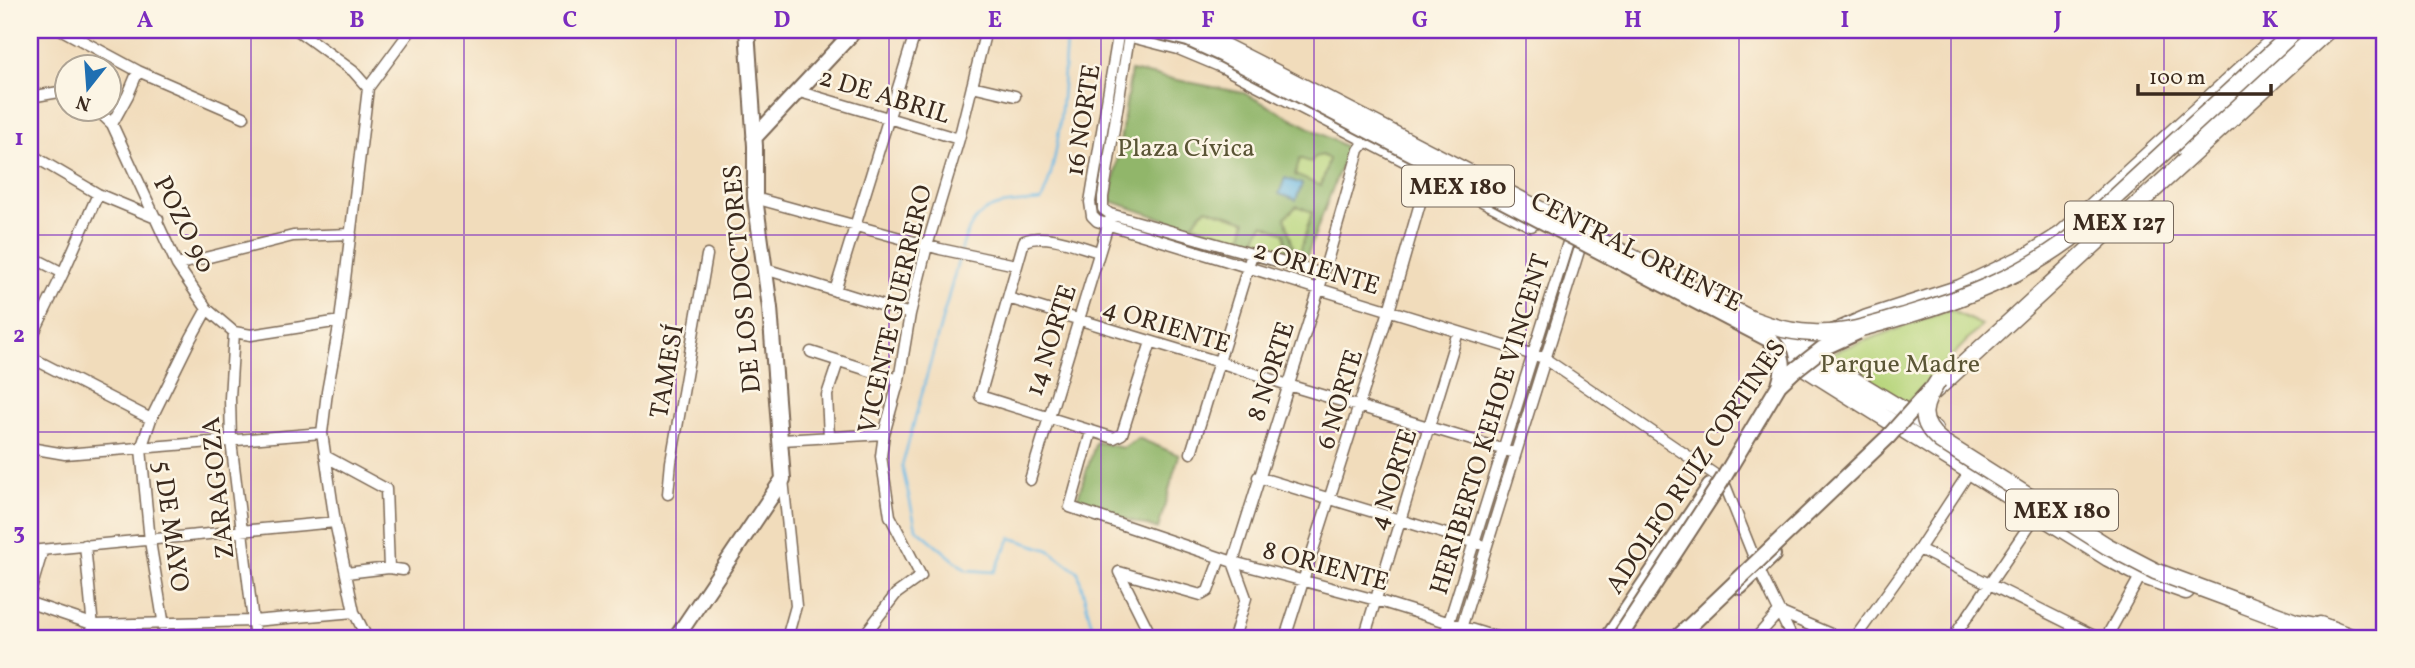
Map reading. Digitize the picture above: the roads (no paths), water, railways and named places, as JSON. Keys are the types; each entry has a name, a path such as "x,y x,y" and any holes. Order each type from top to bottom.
{"highway":[{"path":"1790,345 1794,337 1822,337"},
{"path":"2244,604 2338,636"}],"main road":[{"path":"747,30 754,138"},
{"name":"DE LOS DOCTORES","path":"783,479 782,440 765,269 755,198 754,138 800,92 855,30"},
{"name":"CENTRAL ORIENTE","path":"1123,30 1179,46 1222,64 1574,245 1790,345"},
{"path":"1152,30 1188,40 1223,55 1770,341 1778,348 1783,359 1784,371 1780,385"},
{"path":"1185,30 1261,65 1751,319 1776,328 1815,334 1878,324 1972,295 2040,261 2080,230 2296,30"},
{"name":"CENTRAL ORIENTE","path":"1196,30 1380,121 1712,294 1790,345"},
{"name":"ADOLFO RUIZ CORTINES","path":"1608,638 1717,475 1790,345 1822,337 1867,318 1960,288 2029,255 2062,234 2285,30"},
{"path":"1678,638 1888,437 1938,381 2096,230 2313,30"},
{"name":"MEX 127","path":"1906,421 2329,30"},
{"path":"1619,638 1721,482 1780,385 1824,348 1878,324"},
{"name":"MEX 180","path":"1790,345 1906,421 2047,500 2145,561 2338,636"},
{"path":"1938,381 1925,405 1924,414 1927,426 1941,441 2107,547 2155,571 2244,604"},
{"path":"1685,638 1759,570 1906,421"},
{"name":"MEX 180","path":"1906,421 1970,471 2141,575 2338,636"},
{"path":"676,638 783,479"}],"street":[{"path":"62,30 138,71 244,117"},
{"path":"297,30 353,71 368,88"},
{"path":"367,638 354,612 335,522 322,433 340,321 368,88 411,30"},
{"path":"835,291 916,30"},
{"name":"VICENTE GUERRERO","path":"862,638 896,594 923,575 890,516 881,456 884,434 899,380 910,314 986,30"},
{"name":"16 NORTE","path":"1092,216 1090,202 1101,135 1123,30"},
{"name":"16 NORTE","path":"1107,211 1103,197 1113,136 1123,30"},
{"path":"112,124 138,71"},
{"path":"972,86 1015,96"},
{"name":"2 DE ABRIL","path":"800,92 959,139"},
{"path":"30,97 52,93"},
{"name":"8 NORTE","path":"1233,562 1320,289 1359,150 1380,121"},
{"name":"POZO 90","path":"112,124 177,265 208,309 234,332"},
{"path":"1101,135 1113,136"},
{"path":"30,153 98,194 158,219"},
{"name":"6 NORTE","path":"1285,638 1389,311 1429,172"},
{"path":"30,341 98,194"},
{"path":"755,198 927,246 1016,265"},
{"name":"2 ORIENTE","path":"1107,211 1323,274"},
{"name":"14 NORTE","path":"1030,480 1108,225 1107,211"},
{"name":"2 ORIENTE","path":"1092,216 1108,225 1544,358 1717,475"},
{"name":"HERIBERTO KEHOE VINCENT","path":"1458,638 1544,358 1580,225"},
{"path":"177,265 293,236 351,233"},
{"path":"1100,252 1054,240 1032,238 1024,241 980,396 1114,438 1122,434 1151,342"},
{"name":"HERIBERTO KEHOE VINCENT","path":"1444,638 1532,354 1574,245"},
{"path":"1191,453 1252,254"},
{"name":"TAMESÍ","path":"668,494 707,255"},
{"path":"30,256 63,272"},
{"path":"765,269 910,314"},
{"name":"4 ORIENTE","path":"1008,298 1515,453"},
{"name":"5 DE MAYO","path":"166,638 150,541 141,449 151,419 208,309"},
{"path":"234,332 251,335 340,321"},
{"name":"ZARAGOZA","path":"234,332 230,398 231,441 256,638"},
{"name":"4 NORTE","path":"1364,638 1458,332"},
{"path":"811,352 899,380"},
{"path":"30,357 151,419"},
{"path":"829,437 827,395 838,362"},
{"name":"8 ORIENTE","path":"1091,432 1070,507 1233,562 1376,600 1499,638"},
{"path":"30,449 65,454 322,433"},
{"path":"782,440 884,434"},
{"path":"325,456 386,489 390,568"},
{"path":"1855,638 1919,549 1970,471"},
{"path":"1717,475 1725,485 1759,570 1792,638"},
{"path":"1258,477 1487,546"},
{"name":"DE LOS DOCTORES","path":"783,479 796,606 787,638"},
{"path":"1953,638 2047,500"},
{"path":"30,551 42,552 85,545 335,522"},
{"path":"85,545 95,625 94,638"},
{"path":"1919,549 2098,638"},
{"path":"30,593 42,552"},
{"path":"1152,638 1119,572 1201,595 1208,592 1220,558"},
{"path":"1233,562 1245,598 1234,638"},
{"path":"346,573 390,568 403,570"},
{"path":"2106,638 2141,575"},
{"path":"30,603 95,625 253,621 354,612"},
{"path":"1756,638 1779,612"},
{"path":"1779,612 1840,638"}],"water":[{"path":"1285,178 1302,184 1296,200 1279,194"}],"waterway":[{"path":"961,251 973,223 989,209 1041,201 1058,140 1067,30"},
{"path":"959,258 902,466 916,528 966,570 994,572 1011,538 1049,550 1078,572 1095,638"}],"park label":[{"name":"Plaza Cívica","path":"1186,147"},
{"name":"Parque Madre","path":"1900,363"}]}
